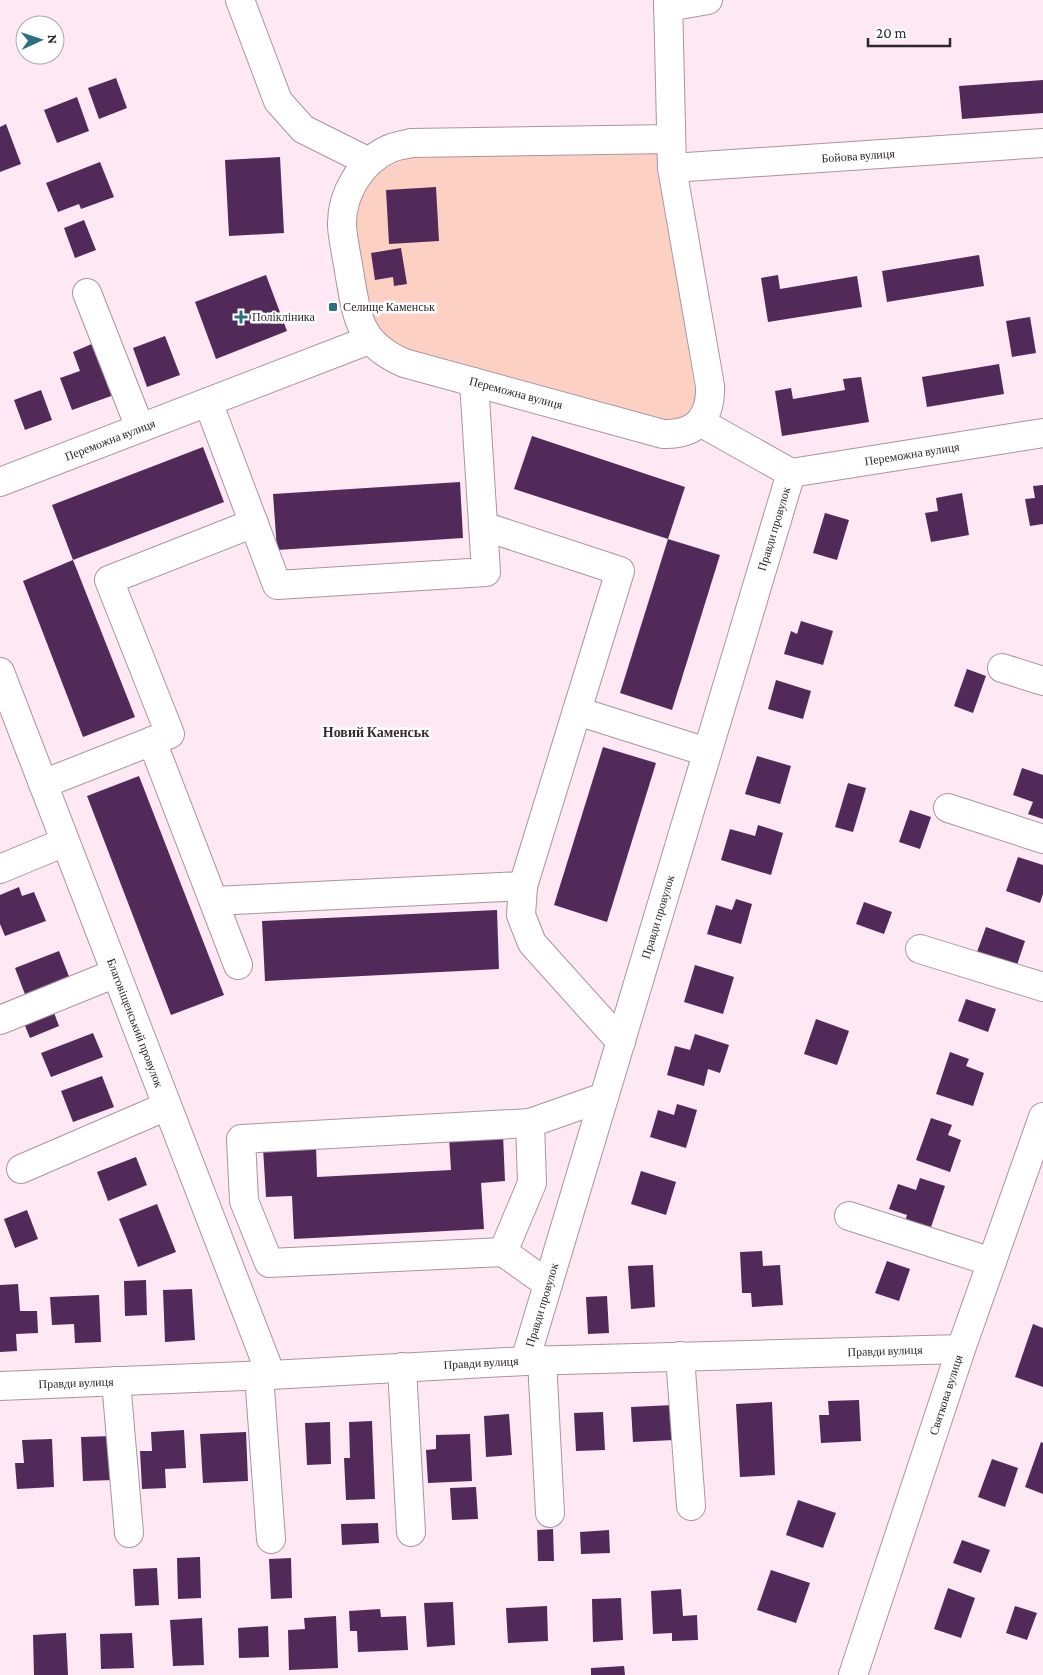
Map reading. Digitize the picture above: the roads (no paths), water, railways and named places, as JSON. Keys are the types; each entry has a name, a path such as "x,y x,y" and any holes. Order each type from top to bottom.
{"street":[{"path":"240,0 278,101 303,128 369,162"},
{"path":"708,0 668,4 672,168 710,386 710,399 707,411 700,422 791,474"},
{"path":"369,340 359,322 342,226 344,202 354,181 369,162 388,149 411,143 670,139"},
{"name":"Бойова вулиця","path":"672,168 1043,144"},
{"path":"87,293 140,428"},
{"name":"Переможна вулиця","path":"2,474 140,428 369,340 385,354 404,363 664,434 677,434 690,430 700,422"},
{"path":"208,402 277,585 486,572 474,382"},
{"name":"Переможна вулиця","path":"791,474 1043,433"},
{"name":"Правди провулок","path":"550,1513 534,1360 548,1284 791,474"},
{"path":"43,784 170,734 109,580 254,523"},
{"path":"483,526 620,571 523,886 521,915 532,943 621,1042"},
{"path":"1002,668 1043,681"},
{"name":"Благовіщенський провулок","path":"0,672 8,719 43,784 167,1106 265,1375 271,1539"},
{"path":"577,711 707,752"},
{"path":"152,741 238,965"},
{"path":"948,808 1043,839"},
{"path":"0,869 65,842"},
{"path":"214,901 523,886"},
{"path":"920,948 1043,987"},
{"path":"0,1020 116,974"},
{"path":"548,1284 503,1252 270,1263 244,1201 241,1139 530,1123 604,1097"},
{"path":"21,1168 167,1106"},
{"name":"Святкова вулиця","path":"853,1675 961,1349 1043,1117"},
{"path":"503,1252 532,1183 530,1123"},
{"path":"849,1216 992,1262"},
{"name":"Правди вулиця","path":"0,1386 265,1375 534,1360 961,1349"},
{"path":"680,1356 691,1506"},
{"path":"402,1367 411,1532"},
{"path":"116,1381 129,1533"}],"place":[{"name":"Селище Каменськ","path":"333,307"},
{"name":"Полікліника","path":"241,317"}],"district":[{"name":"Новий Каменськ","path":"376,732"}]}
